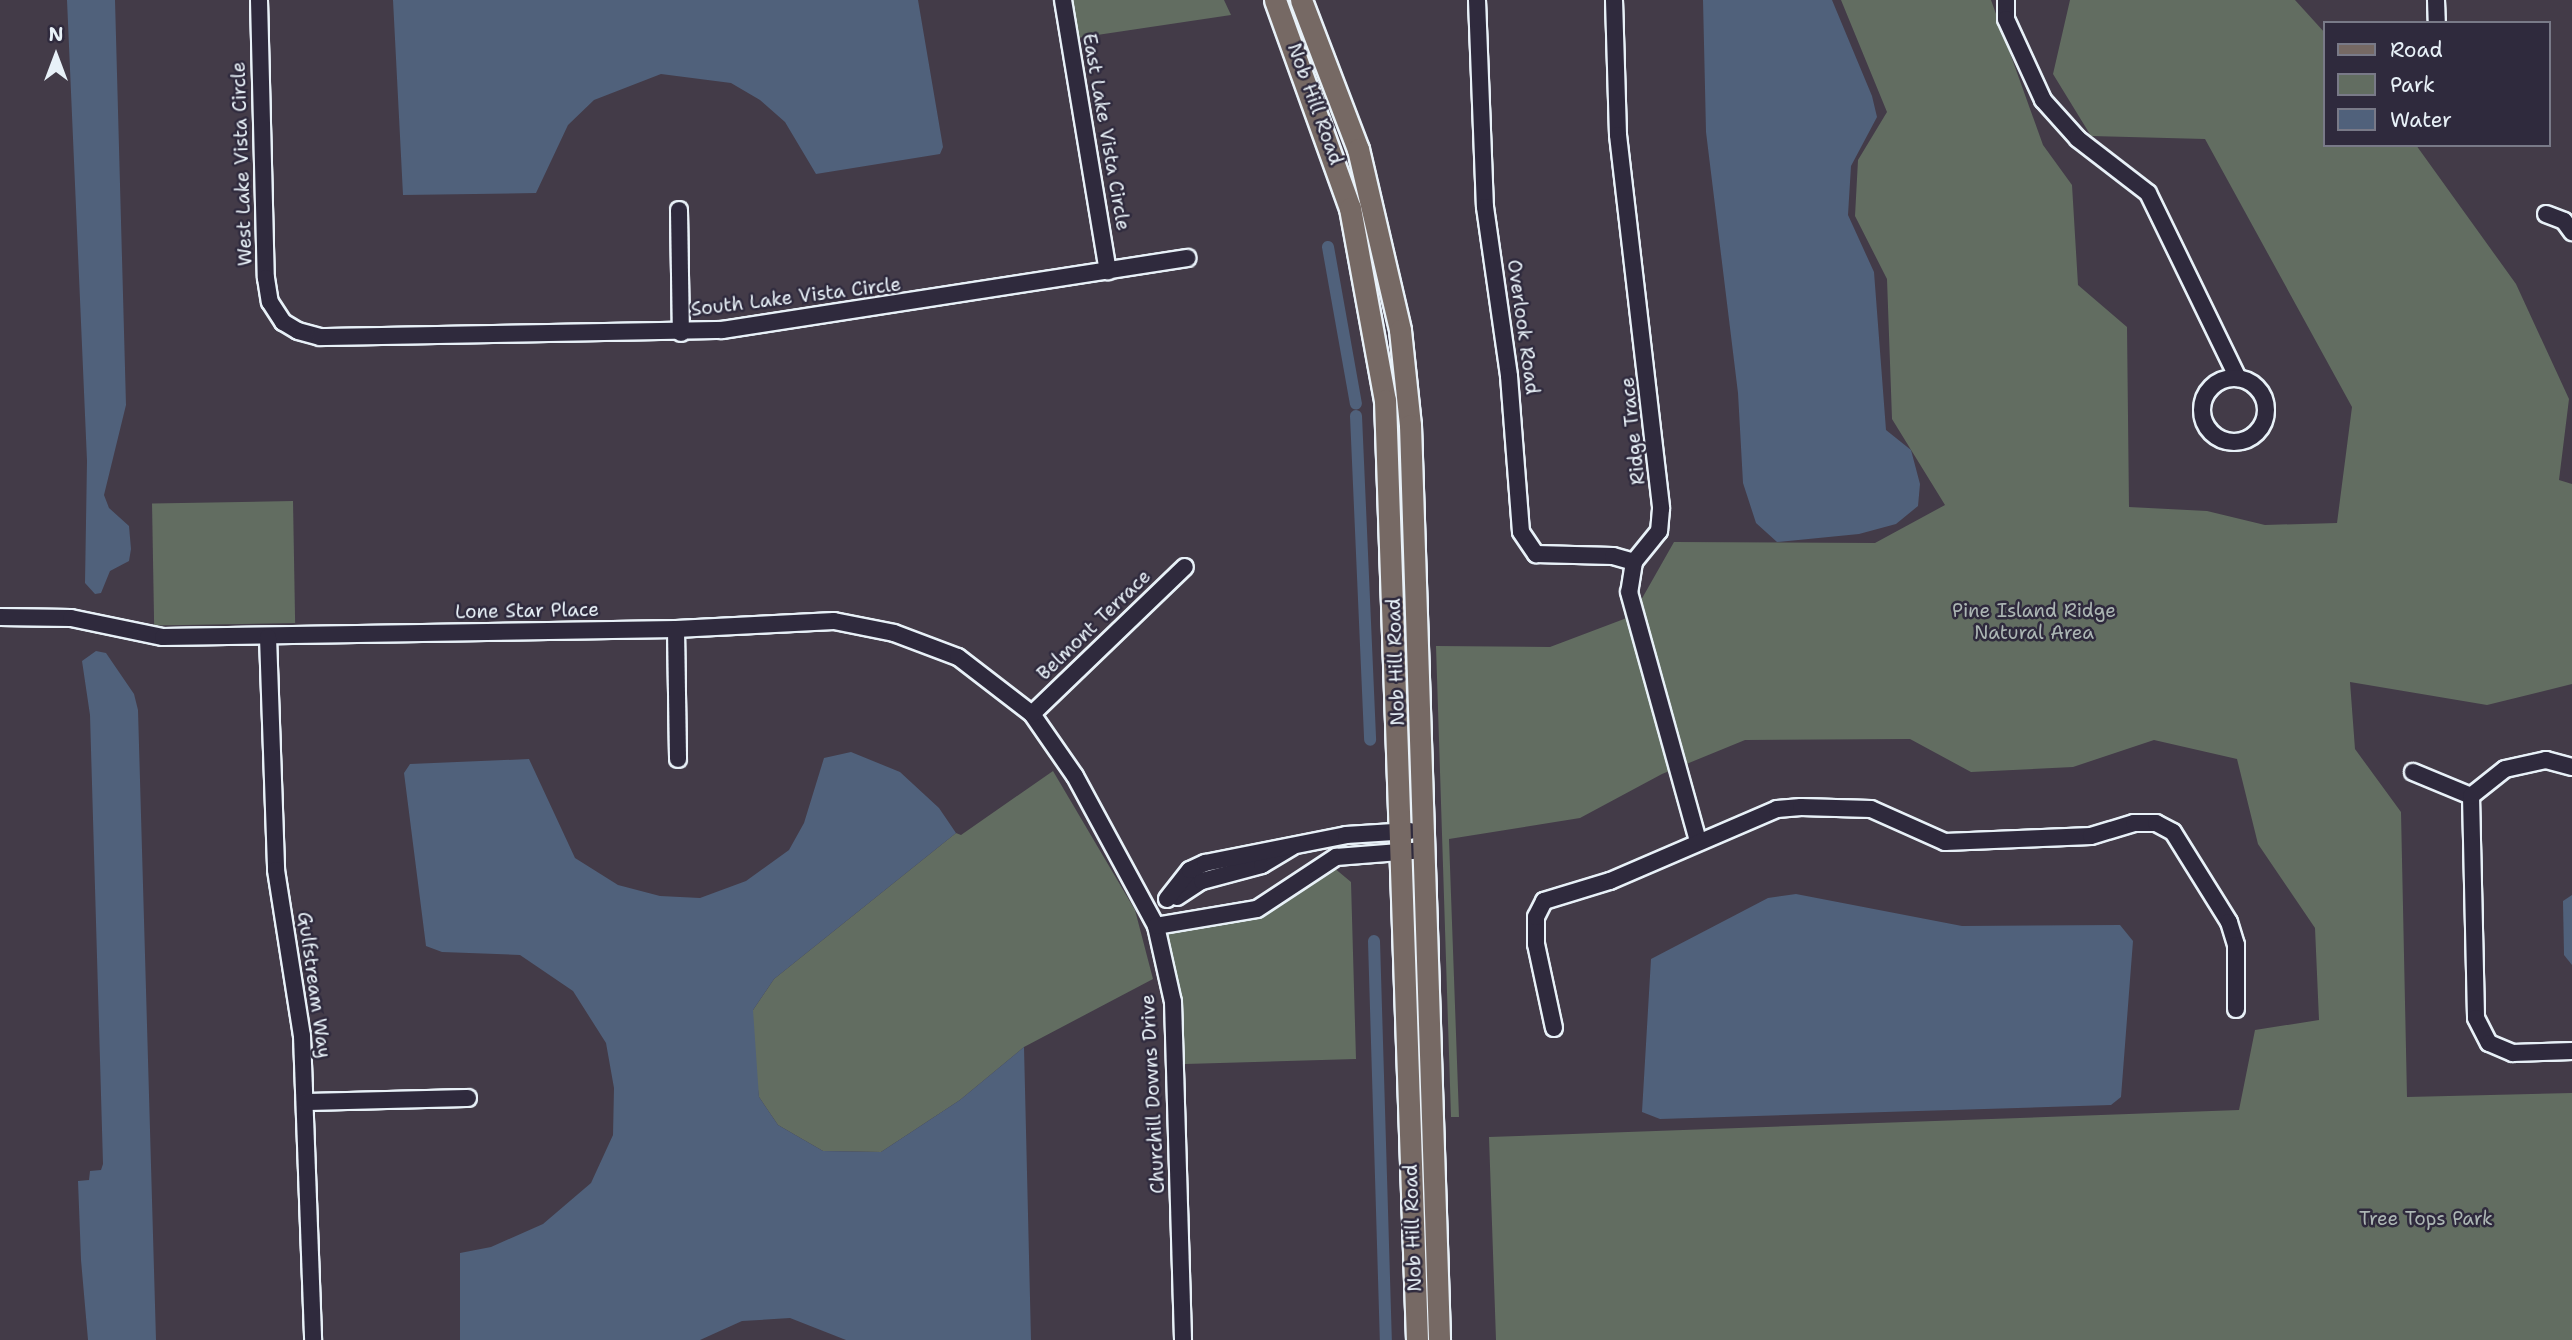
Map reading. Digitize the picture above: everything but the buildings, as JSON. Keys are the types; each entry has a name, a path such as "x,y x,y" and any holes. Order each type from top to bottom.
{"main road":[{"name":"Nob Hill Road","path":"1275,0 1335,153 1378,348 1391,486 1417,1340"},
{"name":"Nob Hill Road","path":"1301,0 1358,149 1400,330 1410,425 1439,1340"}],"street":[{"name":"West Lake Vista Circle","path":"259,0 266,278 270,302 283,322"},
{"name":"East Lake Vista Circle","path":"1063,0 1108,271"},
{"name":"Overlook Road","path":"1477,0 1485,207 1512,402 1521,532 1536,554 1613,556 1633,562"},
{"name":"Ridge Trace","path":"1614,0 1618,135 1661,509 1659,531 1633,562"},
{"path":"2007,0 2006,19 2043,100 2078,139 2148,193 2238,378 2262,393 2267,412 2255,435 2232,443 2211,433 2202,403 2214,384 2238,378"},
{"path":"2436,0 2437,21"},
{"path":"678,210 681,333"},
{"path":"2546,214 2564,221 2572,232"},
{"name":"South Lake Vista Circle","path":"283,322 320,337 681,333 836,315 1187,258"},
{"path":"1633,562 1633,615 1698,841"},
{"name":"Belmont Terrace","path":"1032,714 1185,567"},
{"name":"Lone Star Place","path":"0,617 71,618 163,637 676,629 834,621 894,633 958,657 1032,714"},
{"path":"676,629 678,759"},
{"name":"Gulfstream Way","path":"268,637 276,870 294,974 306,1102 313,1340"},
{"name":"Churchill Downs Drive","path":"1032,714 1075,776 1149,908 1156,926 1173,1002 1183,1340"},
{"path":"2471,796 2505,769 2546,760 2572,767"},
{"path":"2413,772 2471,796"},
{"path":"2471,796 2476,1018 2489,1043 2513,1052 2572,1051"},
{"path":"1554,1028 1536,944 1536,917 1544,901 1610,881 1777,809 1801,807 1871,809 1945,842 2091,836 2134,823 2156,823 2173,832 2229,922 2236,945 2236,1009"},
{"path":"1149,908 1186,887 1190,870 1205,863 1346,835 1401,841 1425,840"},
{"path":"1156,926 1257,909 1336,857 1401,841"},
{"path":"1186,887 1213,915"},
{"path":"306,1102 468,1098"}],"green space":[{"path":"1071,0 1224,0 1231,15 1077,38"},
{"name":"Pine Island Ridge Natural Area","path":"1841,0 1991,0 2043,145 2072,185 2078,285 2127,327 2129,507 2207,511 2265,525 2337,523 2352,407 2205,139 2091,136 2053,74 2070,0 2295,0 2324,32 2324,147 2417,147 2516,284 2569,399 2559,480 2572,484 2572,684 2487,705 2350,682 2355,749 2401,812 2407,1097 2572,1093 2572,1340 1496,1340 1489,1137 2239,1110 2255,1030 2319,1020 2315,928 2258,844 2237,759 2154,740 2073,767 1971,772 1910,739 1745,740 1662,774 1580,818 1449,839 1459,1117 1451,1117 1436,646 1550,647 1632,616 1674,542 1875,543 1945,505 1892,419 1887,279 1855,216 1858,160 1887,112"},
{"path":"293,501 295,623 154,625 152,503"},
{"path":"1053,771 1135,910 1153,979 1024,1047 960,1100 881,1152 823,1151 778,1125 759,1097 753,1054 753,1010 774,979 956,833 961,835"},
{"path":"1333,867 1351,882 1356,1059 1185,1064 1178,981 1167,934 1173,926 1193,921 1245,919 1267,912"}],"water":[{"path":"67,0 115,0 126,405 104,495 109,508 129,526 131,549 129,561 110,571 101,593 95,594 85,583 87,461"},
{"path":"393,0 918,0 943,147 940,154 816,174 785,122 760,100 731,83 661,74 594,100 568,125 536,193 403,195"},
{"path":"1703,0 1832,0 1872,96 1877,117 1851,166 1848,215 1874,272 1886,430 1911,450 1920,484 1918,506 1896,524 1859,534 1777,542 1756,523 1743,483 1738,393 1706,132"},
{"path":"96,651 106,653 134,694 138,710 156,1340 88,1340 81,1260 78,1181 89,1180 90,1171 101,1170 103,1164 90,715 82,661"},
{"path":"851,752 900,772 939,808 956,833 774,979 753,1010 759,1097 778,1125 823,1151 881,1152 960,1100 1024,1047 1031,1340 846,1340 790,1318 742,1321 700,1340 460,1340 460,1253 491,1247 543,1224 591,1183 613,1135 614,1088 606,1043 573,991 520,955 442,952 426,946 404,773 410,764 529,759 575,858 618,885 660,896 700,898 746,881 789,850 804,823 824,758"},
{"path":"1796,894 1962,926 2120,925 2133,941 2121,1097 2111,1105 1660,1119 1642,1112 1651,959 1768,898"},
{"path":"2572,895 2572,965 2564,955 2563,901"}],"waterway":[{"path":"1328,247 1356,404"},
{"path":"1356,416 1370,740"},
{"path":"1374,941 1386,1340"}],"park label":[{"name":"Tree Tops Park","path":"2426,1219"}]}
